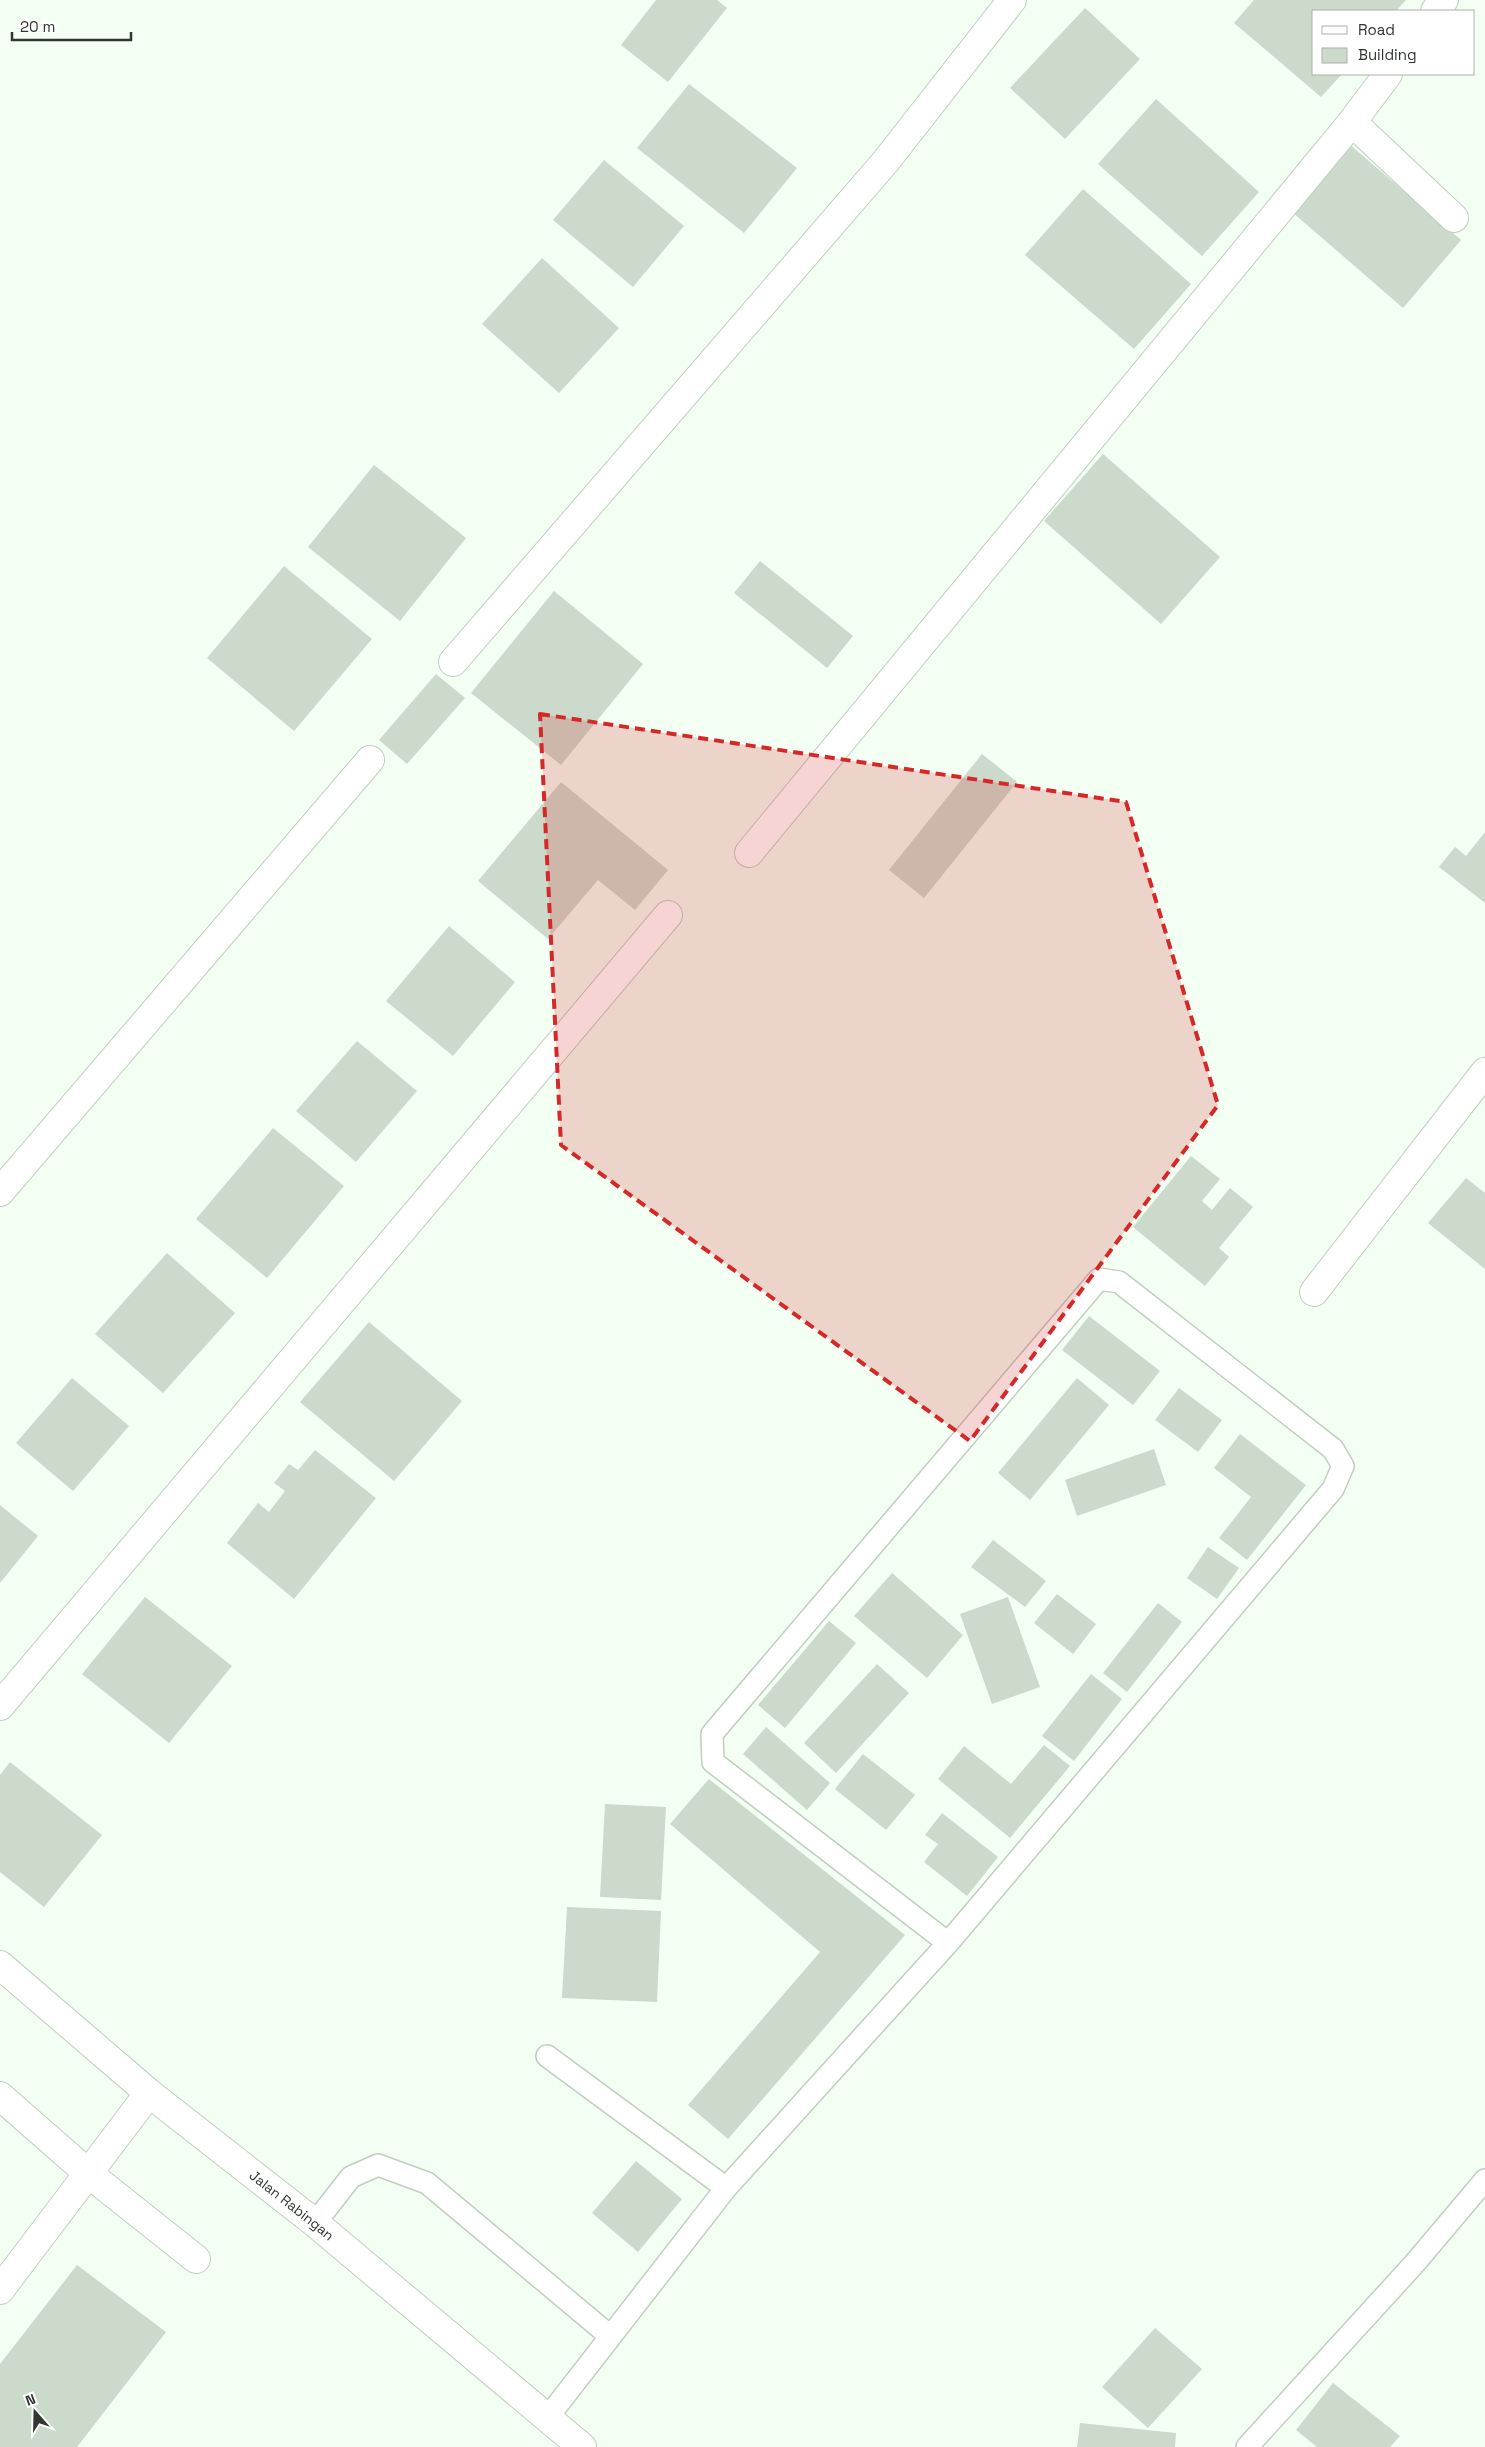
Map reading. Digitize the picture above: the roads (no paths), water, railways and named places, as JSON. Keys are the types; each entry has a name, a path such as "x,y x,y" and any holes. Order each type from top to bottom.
{"street":[{"path":"453,662 886,161 1012,0"},
{"path":"1436,10 1444,0"},
{"path":"749,853 1352,122 1387,75"},
{"path":"1352,122 1454,218"},
{"path":"0,1192 370,760"},
{"path":"0,1706 668,915"},
{"path":"1314,1292 1485,1072"},
{"name":"Jalan Rabingan","path":"0,1965 149,2094 316,2223 582,2447"},
{"path":"0,2290 149,2094"},
{"path":"0,2096 89,2174 196,2259"}],"lane":[{"path":"548,2417 726,2188 948,1943 1333,1489 1344,1466 1333,1449 1119,1282 1099,1279 712,1734 713,1762 948,1943"},
{"path":"546,2056 726,2188"},
{"path":"316,2223 352,2177 378,2165 427,2183 610,2336"},
{"path":"1247,2447 1415,2262 1485,2180"}]}
